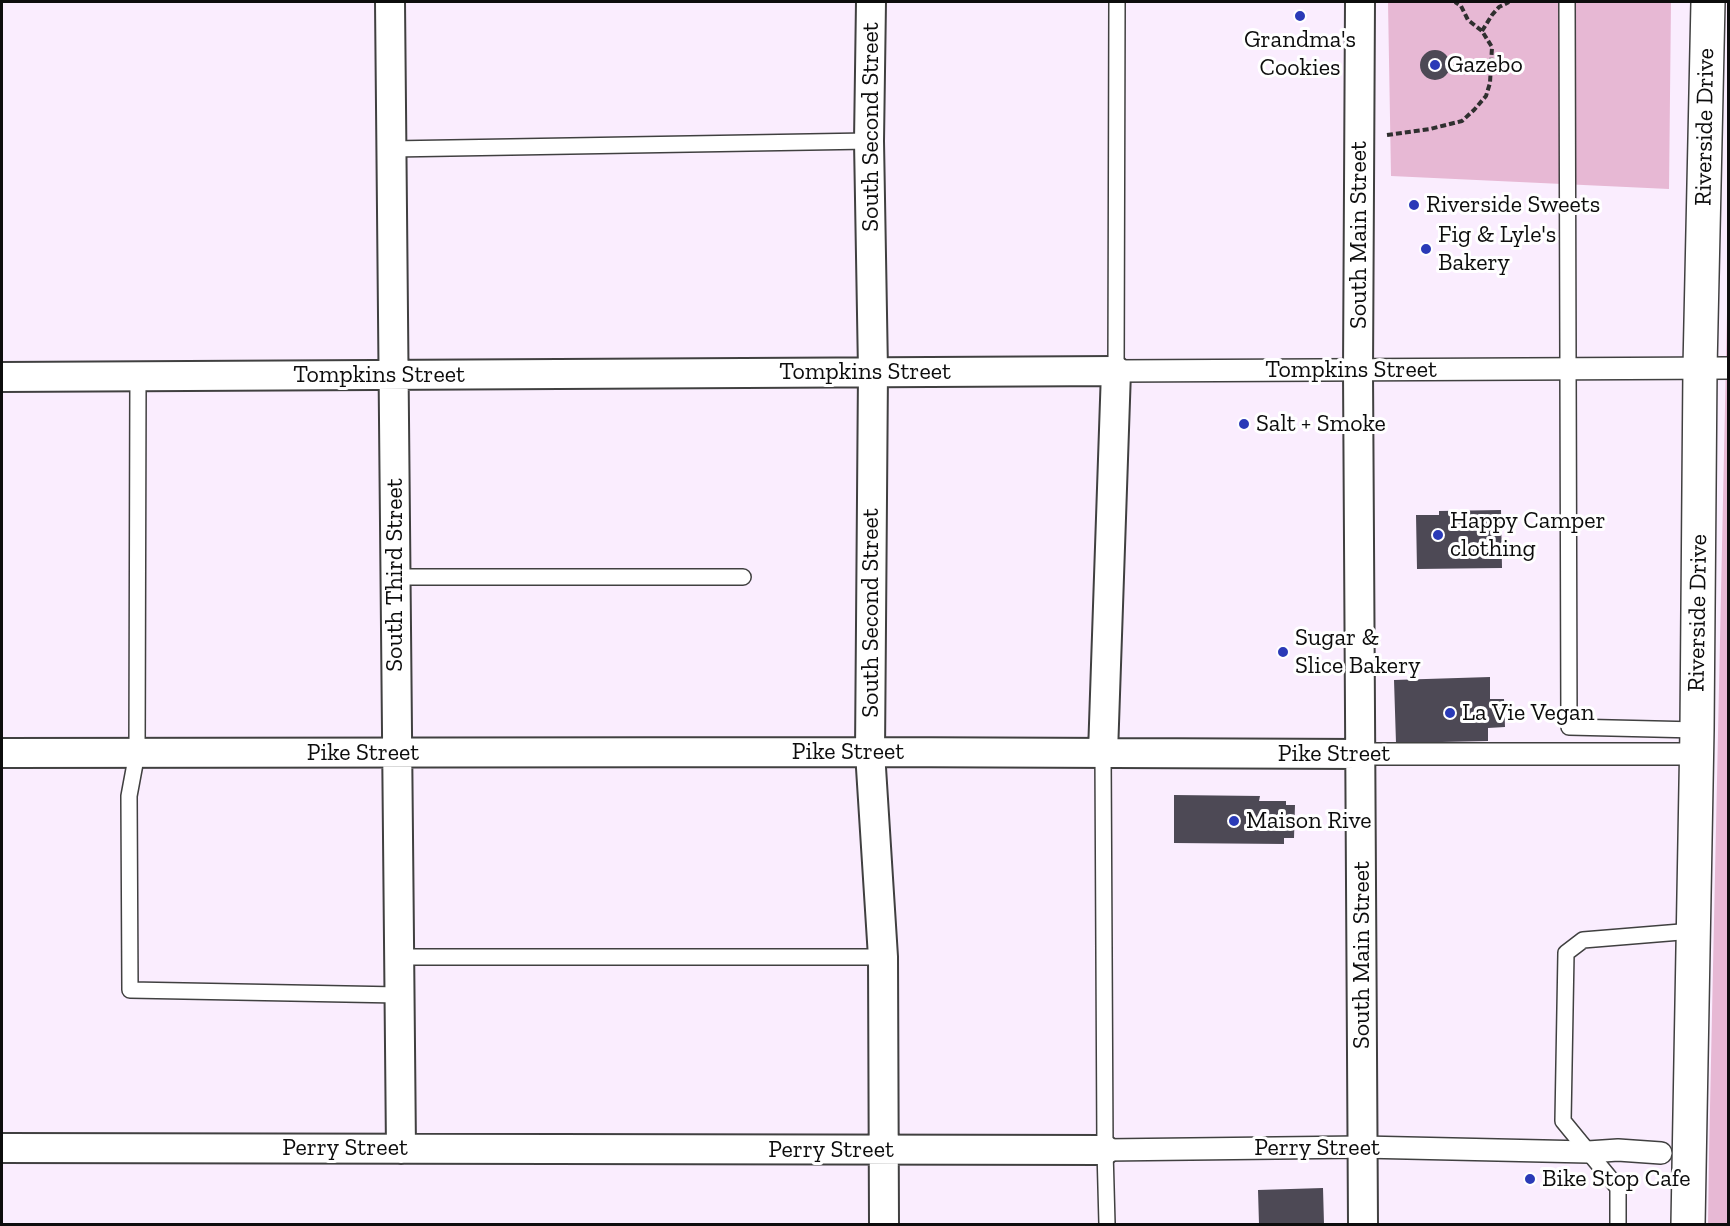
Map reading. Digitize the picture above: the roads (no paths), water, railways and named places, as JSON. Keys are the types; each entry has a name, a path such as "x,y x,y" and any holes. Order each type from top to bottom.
{"street":[{"name":"South Third Street","path":"390,2 401,1149"},
{"name":"South Second Street","path":"871,2 869,141 873,372 870,752 883,957 884,1224"},
{"name":"South Main Street","path":"1360,2 1358,371 1362,1224"},
{"name":"Riverside Drive","path":"1688,1224 1696,742 1714,368 1708,2"},
{"name":"Tompkins Street","path":"2,377 1714,368"},
{"path":"1103,753 1116,371"},
{"name":"Pike Street","path":"2,753 1361,754 1696,742"},
{"name":"Perry Street","path":"2,1148 1105,1150 1362,1147 1588,1152 1617,1150 1661,1153"}],"lane":[{"path":"1116,371 1117,2"},
{"path":"1568,2 1569,727 1696,742"},
{"path":"392,149 869,141"},
{"path":"138,376 137,753 129,796 130,990 399,995"},
{"path":"395,577 743,577"},
{"path":"1103,753 1107,1224"},
{"path":"1618,1224 1618,1188 1563,1122 1566,953 1583,940 1693,931"},
{"path":"399,957 883,957"}],"place":[{"name":"Grandma's Cookies","path":"1300,16"},
{"name":"Gazebo","path":"1435,65"},
{"name":"Riverside Sweets","path":"1414,205"},
{"name":"Fig & Lyle's Bakery","path":"1426,249"},
{"name":"Salt + Smoke","path":"1244,424"},
{"name":"Happy Camper clothing","path":"1438,535"},
{"name":"Sugar & Slice Bakery","path":"1283,652"},
{"name":"La Vie Vegan","path":"1450,713"},
{"name":"Maison Rive","path":"1234,821"},
{"name":"Bike Stop Cafe","path":"1530,1179"}]}
